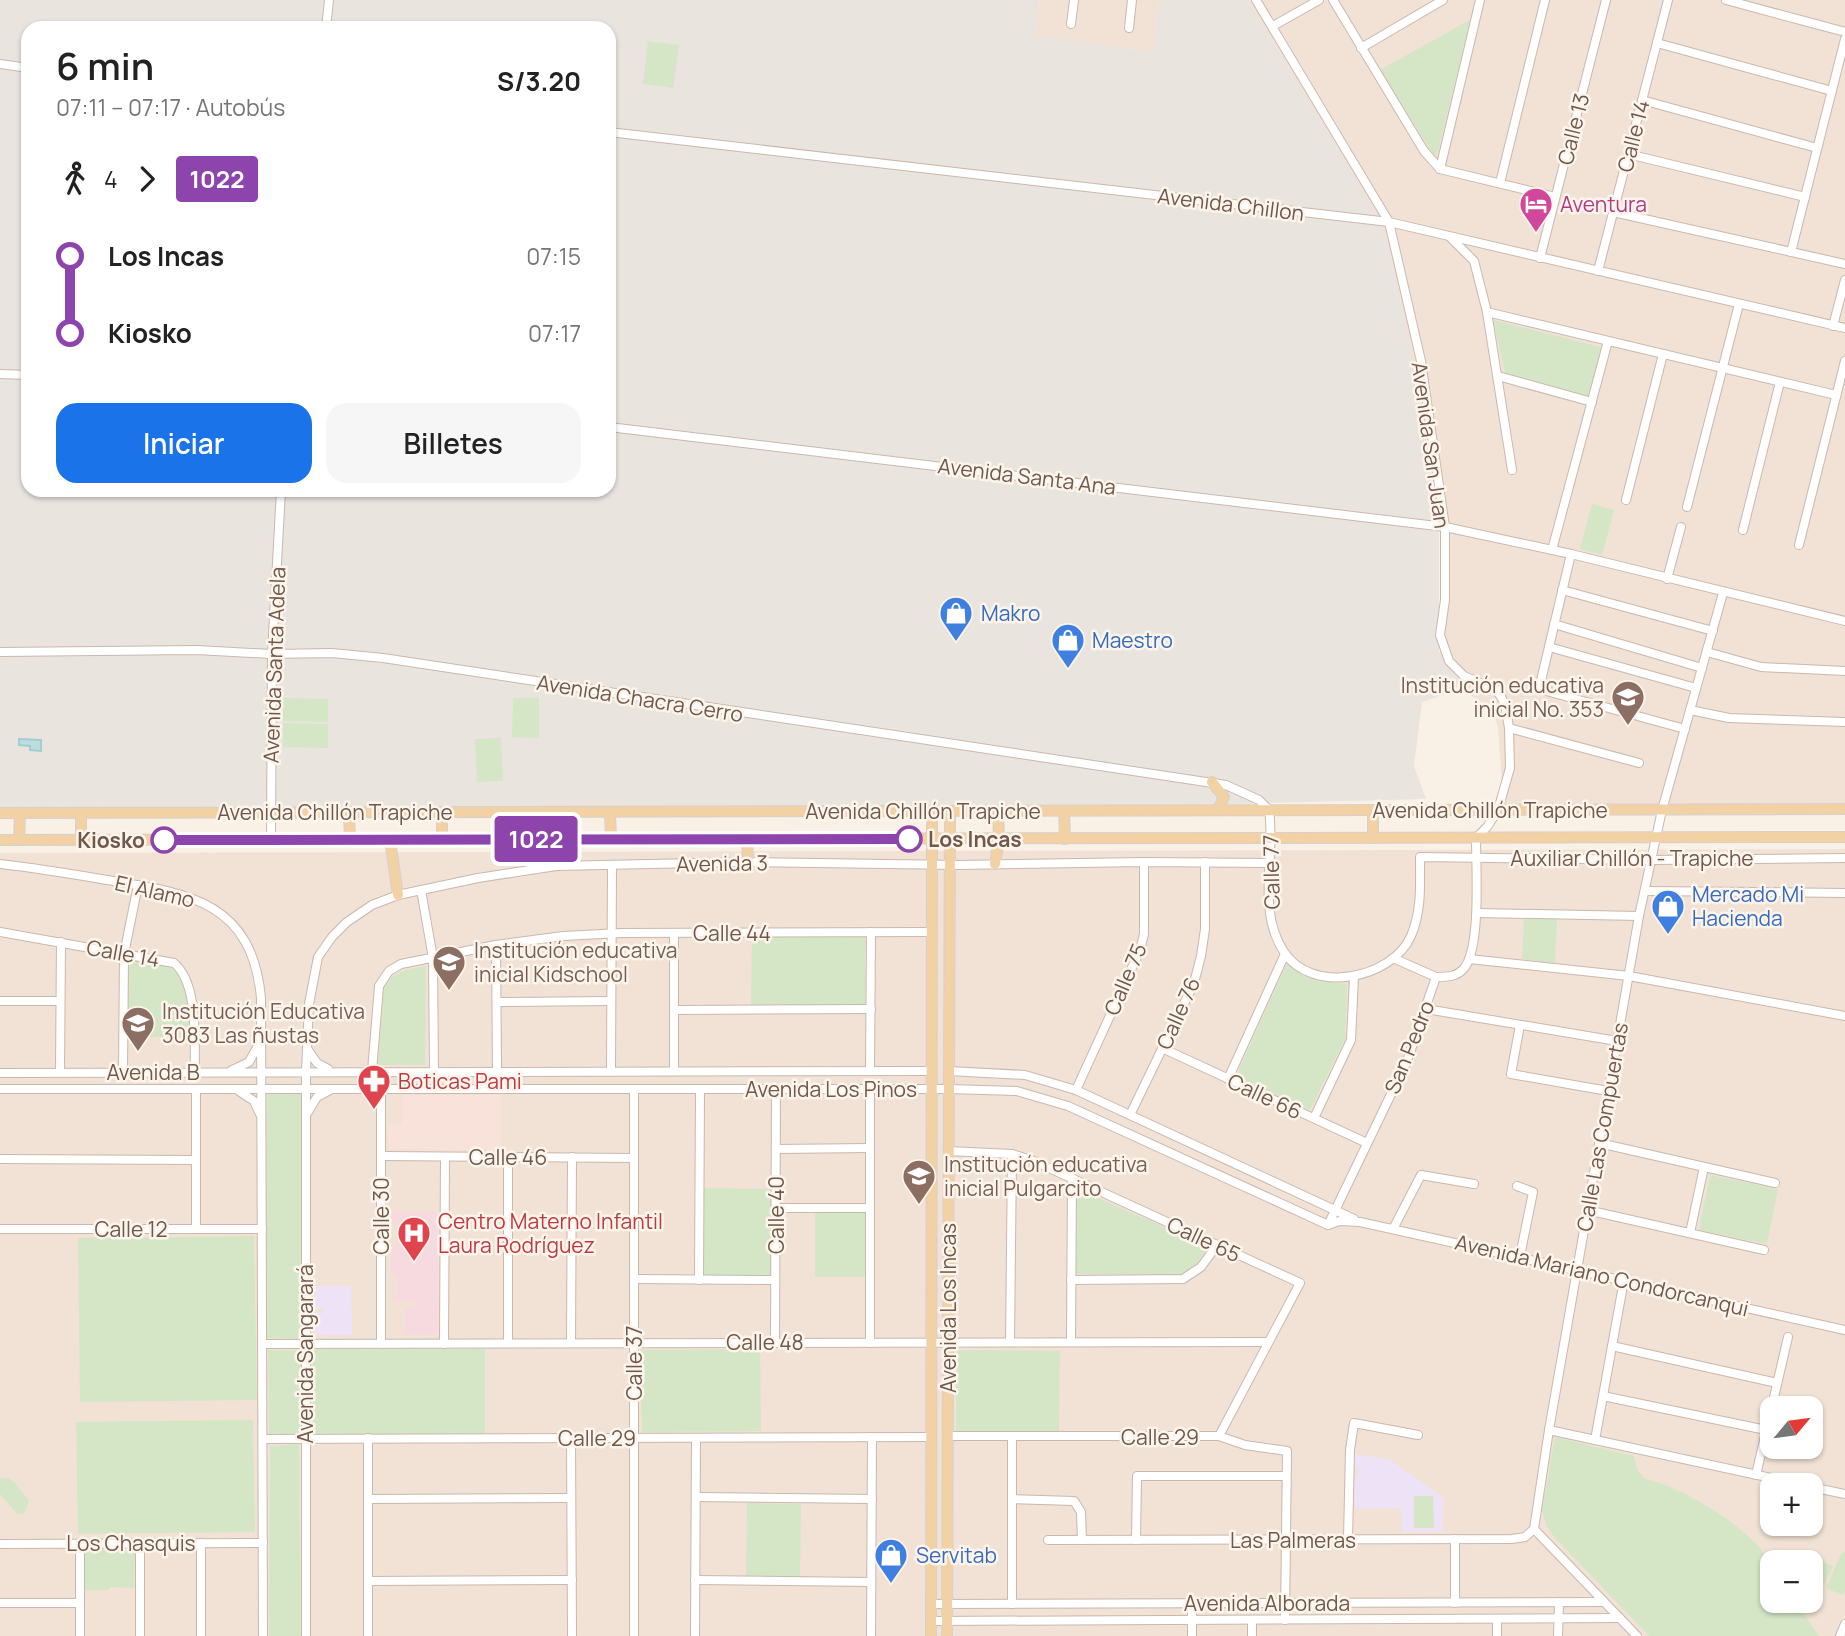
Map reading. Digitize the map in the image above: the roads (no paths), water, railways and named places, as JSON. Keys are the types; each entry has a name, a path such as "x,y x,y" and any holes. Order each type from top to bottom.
{"main road":[{"path":"1212,782 1224,797 1218,810"},
{"name":"Avenida Chillón Trapiche","path":"0,813 1845,809"},
{"path":"1373,810 1373,838"},
{"name":"Avenida Los Incas","path":"931,1636 932,811"},
{"name":"Avenida Los Incas","path":"947,1636 950,811"},
{"path":"995,864 999,839 998,811"},
{"path":"1064,811 1065,839"},
{"path":"349,812 350,840"},
{"path":"442,812 442,840"},
{"path":"610,812 611,839"},
{"path":"19,840 20,813"},
{"path":"81,813 81,840"},
{"name":"Avenida Chillón Trapiche","path":"0,840 1845,837"},
{"path":"747,839 748,862"},
{"path":"390,840 398,895"},
{"path":"931,1391 948,1391"}],"street":[{"path":"327,21 329,0"},
{"path":"1071,24 1074,0"},
{"path":"1129,28 1132,0"},
{"name":"Avenida San Juan","path":"1256,0 1389,222 1421,361 1445,527 1445,600 1440,635 1449,661 1464,676 1497,690 1506,704 1510,768 1498,810 1476,838"},
{"path":"1273,26 1320,0"},
{"path":"1333,0 1424,151 1440,169 1555,197"},
{"path":"1361,48 1443,0"},
{"path":"1440,169 1480,0"},
{"path":"1500,183 1545,0"},
{"name":"Calle 13","path":"1540,258 1606,0"},
{"name":"Calle 14","path":"1598,271 1668,0"},
{"path":"1726,0 1845,32"},
{"path":"1791,252 1845,39"},
{"path":"1657,43 1832,91"},
{"path":"0,64 21,67"},
{"path":"1642,100 1817,148"},
{"name":"Avenida Chillon","path":"616,133 1389,222 1845,328"},
{"path":"1628,155 1805,197"},
{"path":"1613,212 1845,264"},
{"path":"1450,237 1474,261 1488,312 1512,470"},
{"path":"1833,326 1845,280"},
{"path":"1687,507 1739,304"},
{"path":"1488,312 1836,395"},
{"path":"1552,550 1608,341"},
{"path":"1626,500 1663,354"},
{"path":"1799,545 1845,361"},
{"path":"0,374 21,375"},
{"path":"1498,376 1592,402"},
{"path":"1743,530 1780,382"},
{"name":"Avenida Santa Ana","path":"616,428 1445,527 1571,554 1845,621"},
{"name":"Avenida Santa Adela","path":"271,840 272,654 281,497"},
{"path":"1667,579 1681,527"},
{"path":"1571,554 1539,689 1685,729"},
{"path":"1562,590 1713,631"},
{"name":"Calle Las Compuertas","path":"1534,1529 1639,916 1662,810 1723,593"},
{"path":"1554,624 1702,668"},
{"path":"1549,647 1696,688"},
{"name":"Avenida Chacra Cerro","path":"0,652 197,650 272,654 332,653 383,658 1212,782 1249,794 1269,810"},
{"path":"1707,652 1761,667 1845,671"},
{"path":"1690,710 1729,718 1845,722"},
{"path":"1509,728 1639,763"},
{"name":"Calle 77","path":"1269,810 1270,911 1285,954"},
{"path":"1476,838 1477,913 1469,959 1629,975 1845,1016"},
{"name":"Auxiliar Chillón - Trapiche","path":"1393,958 1410,939 1420,912 1420,857 1651,860 1845,858"},
{"name":"Avenida 3","path":"306,1072 309,1004 318,957 347,922 372,905 421,890 556,866 748,862 1268,863"},
{"name":"Calle 75","path":"1076,1090 1140,950 1144,934 1144,862"},
{"name":"Calle 76","path":"1130,1115 1194,983 1202,956 1205,929 1205,862"},
{"name":"El Alamo","path":"0,864 191,896 224,916 240,933 248,947 259,978 261,1072"},
{"path":"611,1072 612,865"},
{"path":"123,1072 124,954 138,885"},
{"path":"421,890 433,958 434,1072"},
{"path":"1645,891 1845,893"},
{"path":"1477,913 1639,916"},
{"name":"Calle 14","path":"0,932 174,963 181,970 191,993 195,1072"},
{"path":"870,1071 871,932"},
{"name":"Calle 44","path":"372,1071 376,997 384,978 401,964 496,945 563,936 932,932"},
{"path":"674,933 674,1071"},
{"path":"60,1072 61,942"},
{"path":"496,945 497,1072"},
{"path":"1228,1079 1285,954 1302,968 1318,975 1354,977 1393,958 1436,977"},
{"name":"San Pedro","path":"1328,1225 1407,1061 1436,977 1459,974 1469,959"},
{"path":"1314,1118 1351,1040 1354,977"},
{"path":"0,1001 60,1001"},
{"path":"497,1002 611,1001"},
{"path":"674,1010 871,1009"},
{"path":"1426,1009 1617,1041"},
{"path":"1520,1025 1511,1074 1608,1091"},
{"path":"225,1072 249,1062 258,1048 261,1034"},
{"path":"307,1047 317,1063 326,1069 338,1071"},
{"name":"Calle 66","path":"1162,1048 1367,1143"},
{"path":"916,1071 916,1089"},
{"name":"Avenida Los Pinos","path":"306,1072 932,1071"},
{"path":"948,1071 1025,1075 1076,1090 1335,1210"},
{"path":"92,1072 92,1089"},
{"name":"Avenida Sangarará","path":"261,1072 263,1636"},
{"name":"Avenida B","path":"0,1073 306,1072"},
{"name":"Avenida Sangarará","path":"306,1072 306,1636"},
{"path":"463,1089 464,1072"},
{"name":"Avenida Los Pinos","path":"306,1088 1017,1091 1068,1106 1328,1225"},
{"name":"Avenida B","path":"0,1090 306,1088"},
{"path":"306,1122 308,1110 317,1097 339,1088"},
{"name":"Calle 30","path":"381,1088 381,1344"},
{"path":"196,1089 196,1229"},
{"path":"229,1089 241,1091 250,1097 257,1106 262,1123"},
{"name":"Calle 40","path":"775,1342 776,1089"},
{"path":"870,1089 870,1343"},
{"path":"699,1280 700,1090"},
{"name":"Calle 37","path":"634,1091 634,1636"},
{"path":"1599,1143 1776,1183"},
{"path":"776,1149 870,1148"},
{"name":"Calle 65","path":"948,1151 1012,1154 1034,1161 1300,1283 1268,1342"},
{"path":"1010,1342 1012,1154"},
{"name":"Calle 46","path":"381,1156 634,1158"},
{"path":"444,1344 445,1157"},
{"path":"508,1157 508,1343"},
{"path":"571,1343 572,1157"},
{"path":"0,1159 196,1160"},
{"path":"1690,1233 1704,1167"},
{"path":"1393,1229 1421,1175 1474,1184"},
{"path":"1070,1342 1072,1178"},
{"path":"1517,1186 1533,1192 1520,1256"},
{"path":"776,1208 870,1208"},
{"name":"Avenida Mariano Condorcanqui","path":"1335,1210 1360,1222"},
{"path":"1587,1210 1764,1250"},
{"name":"Avenida Mariano Condorcanqui","path":"1328,1225 1339,1221 1360,1222 1845,1330"},
{"name":"Calle 12","path":"0,1229 262,1229"},
{"path":"1071,1280 1183,1279 1201,1267 1217,1245"},
{"path":"634,1279 775,1280"},
{"path":"1595,1440 1624,1280"},
{"path":"1774,1396 1787,1337"},
{"path":"1219,1436 1268,1342"},
{"name":"Calle 48","path":"262,1344 1268,1342"},
{"path":"1612,1346 1777,1382"},
{"path":"1603,1396 1760,1429"},
{"path":"1348,1539 1350,1450 1354,1423 1418,1435"},
{"path":"1549,1430 1760,1476"},
{"name":"Calle 29","path":"947,1436 1219,1436 1245,1444 1287,1451 1286,1476"},
{"path":"871,1636 872,1437"},
{"name":"Calle 29","path":"263,1438 930,1437"},
{"path":"1012,1437 1012,1604"},
{"path":"368,1438 368,1636"},
{"path":"571,1438 572,1636"},
{"path":"695,1636 696,1438"},
{"path":"1756,1475 1760,1457"},
{"path":"1136,1540 1138,1476 1286,1476 1284,1620"},
{"path":"1823,1489 1845,1494"},
{"path":"696,1497 872,1499"},
{"path":"368,1499 571,1498"},
{"path":"1012,1499 1074,1501 1081,1512 1082,1540"},
{"path":"1534,1529 1637,1636"},
{"name":"Las Palmeras","path":"1048,1540 1512,1539 1525,1537 1534,1529"},
{"path":"1455,1539 1455,1603"},
{"path":"80,1543 80,1636"},
{"path":"201,1543 201,1636"},
{"name":"Los Chasquis","path":"0,1544 263,1543"},
{"path":"140,1544 140,1636"},
{"path":"368,1581 572,1580"},
{"path":"695,1580 871,1582"},
{"path":"1558,1636 1559,1602"},
{"name":"Avenida Alborada","path":"931,1604 1604,1602"},
{"path":"0,1603 80,1603"},
{"path":"1192,1604 1192,1636"},
{"name":"Avenida Alborada","path":"931,1621 1620,1618"},
{"path":"1497,1619 1497,1636"},
{"path":"1252,1620 1252,1636"},
{"path":"1840,1636 1845,1624"}],"water":[{"path":"19,739 41,740 41,751 19,745"}],"place":[{"name":"Aventura","path":"1536,234"},
{"name":"Makro","path":"956,643"},
{"name":"Maestro","path":"1068,670"},
{"name":"Institución educativa inicial No. 353","path":"1628,727"},
{"name":"Los Incas","path":"909,839"},
{"name":"Kiosko","path":"164,840"},
{"name":"Mercado Mi Hacienda","path":"1668,936"},
{"name":"Institución educativa inicial Kidschool","path":"449,992"},
{"name":"Institución Educativa 3083 Las ñustas","path":"138,1053"},
{"name":"Boticas Pami","path":"374,1111"},
{"name":"Institución educativa inicial Pulgarcito","path":"919,1206"},
{"name":"Centro Materno Infantil Laura Rodríguez","path":"414,1263"},
{"name":"Servitab","path":"891,1585"}]}
